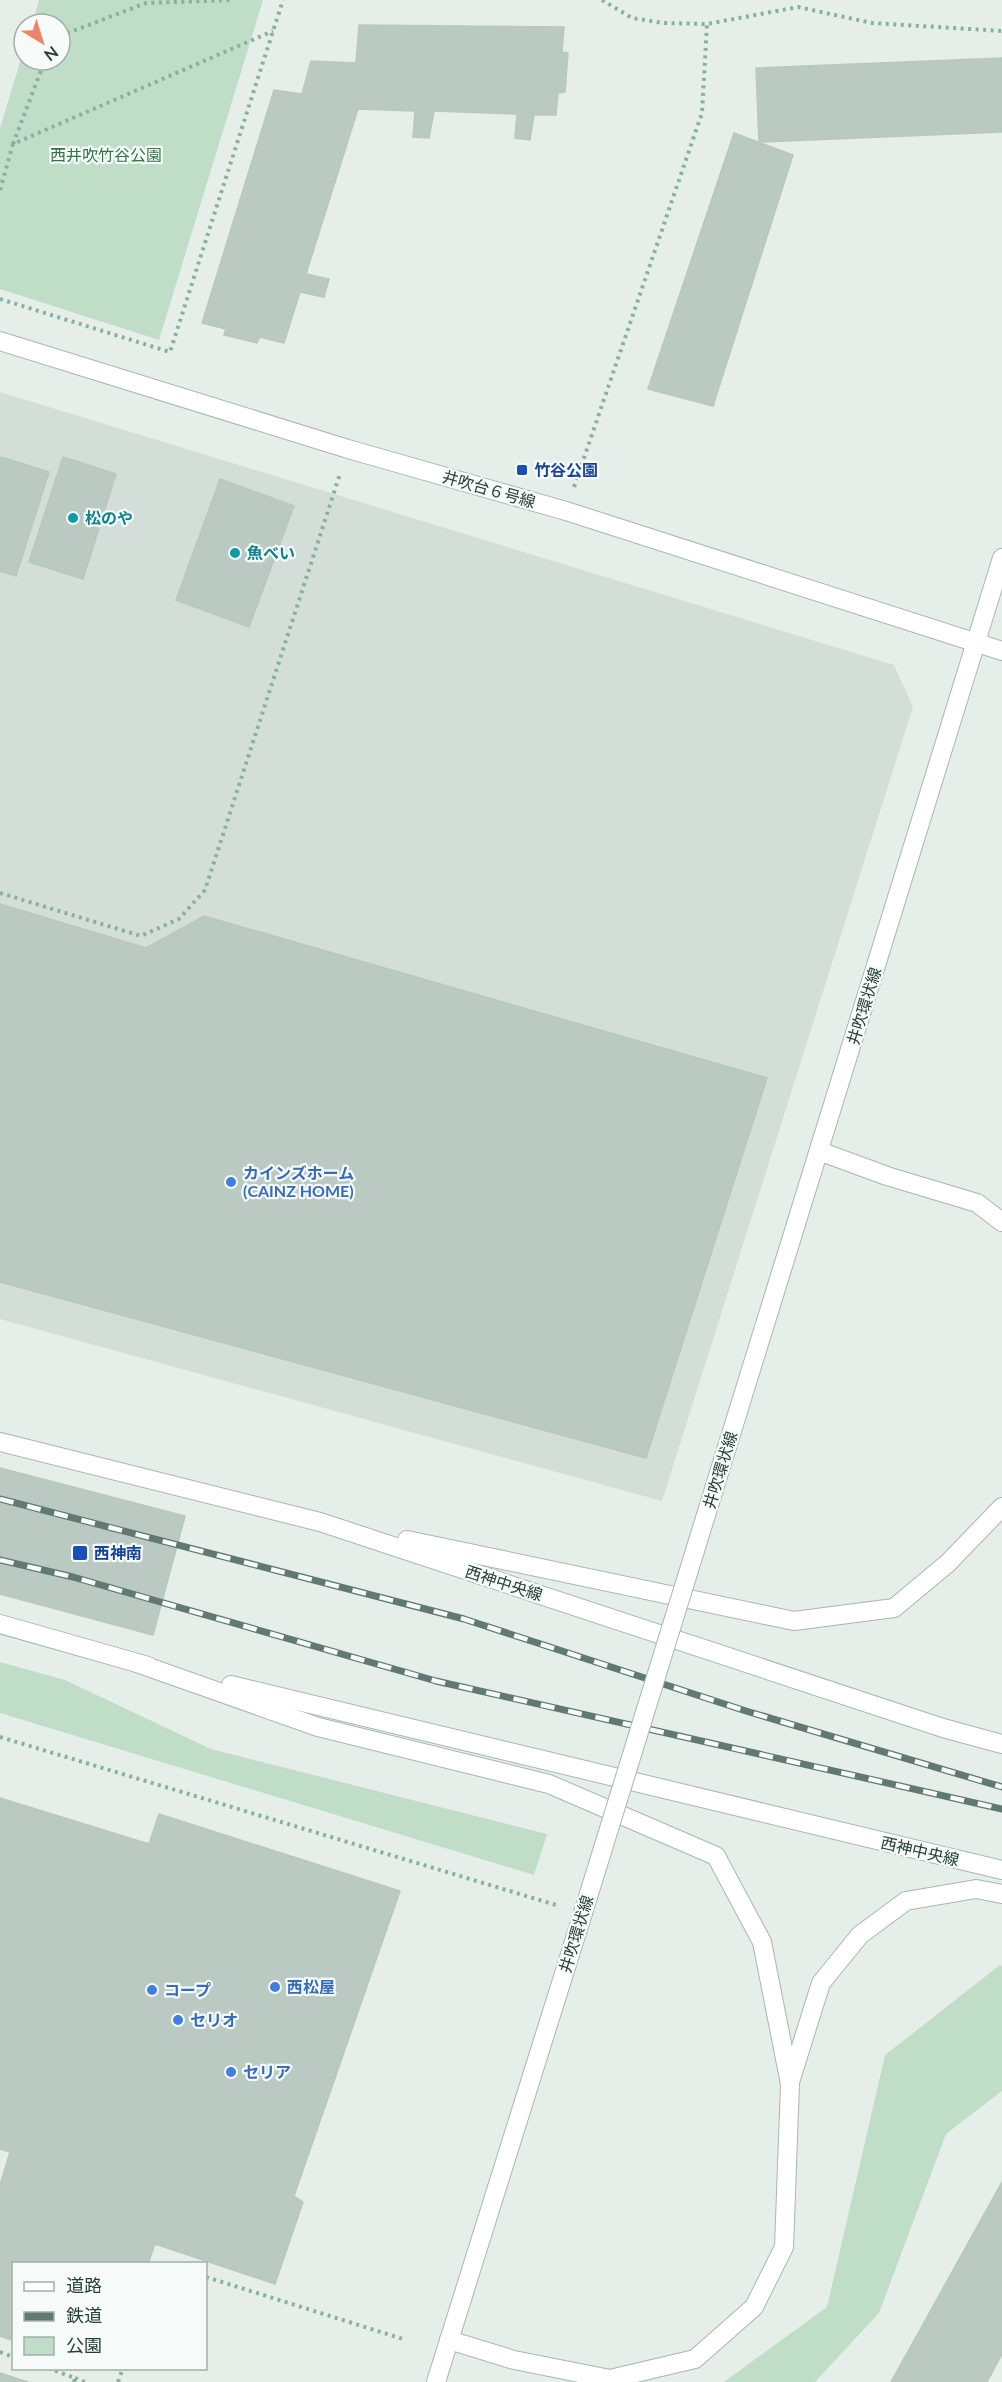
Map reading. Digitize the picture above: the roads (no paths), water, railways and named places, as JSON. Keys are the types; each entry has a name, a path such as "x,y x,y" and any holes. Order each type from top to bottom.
{"street":[{"name":"井吹台６号線","path":"0,341 348,449 566,511 1002,651"},
{"name":"井吹環状線","path":"436,2382 1002,558"},
{"path":"819,1151 887,1176 977,1203 1002,1222"},
{"name":"西神中央線","path":"0,1442 320,1522 943,1728 1002,1744"},
{"path":"320,1522 794,1621 894,1608 948,1563 1002,1507"},
{"name":"西神中央線","path":"0,1624 137,1663 1002,1870"},
{"path":"137,1663 318,1727 549,1784 716,1856 762,1942 790,2084 784,2247 754,2307 695,2359 610,2379 514,2360 449,2340"},
{"path":"790,2084 820,1983 860,1935 906,1900 975,1889 1002,1894"}],"railway":[{"path":"0,1499 464,1619 746,1711 1002,1787"},
{"path":"0,1560 73,1577 436,1681 1002,1809"}],"place":[{"name":"竹谷公園","path":"522,470"},
{"name":"松のや","path":"73,518"},
{"name":"魚べい","path":"235,553"},
{"name":"カインズホーム (CAINZ HOME)","path":"231,1182"},
{"name":"西神南","path":"80,1553"},
{"name":"西松屋","path":"275,1987"},
{"name":"コープ","path":"152,1990"},
{"name":"セリオ","path":"178,2020"},
{"name":"セリア","path":"231,2072"}],"park label":[{"name":"西井吹竹谷公園","path":"106,155"}]}
